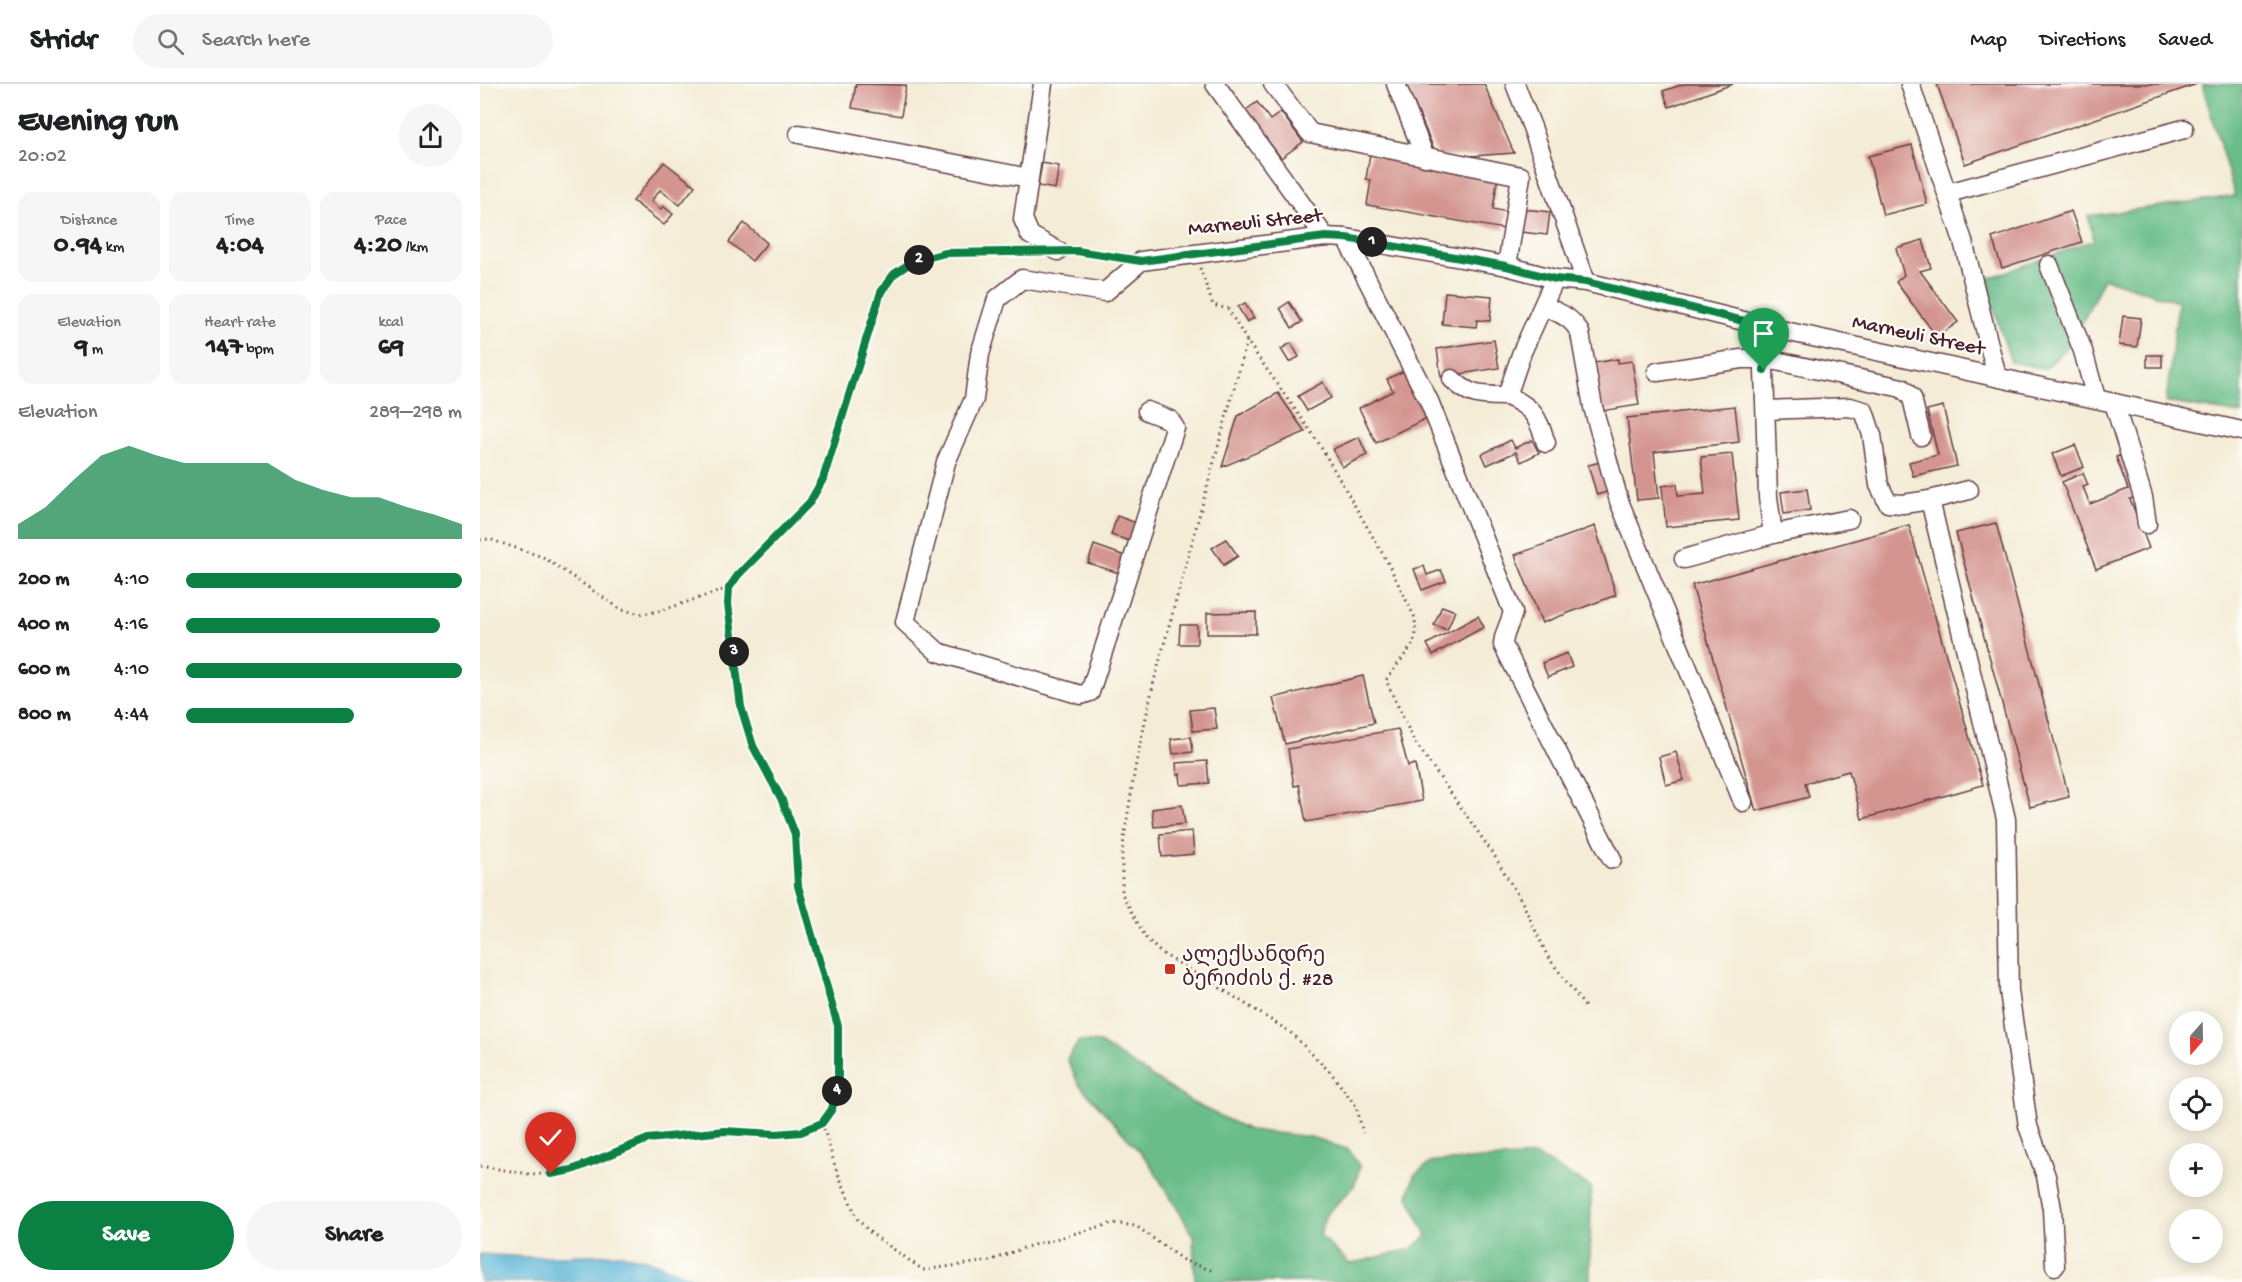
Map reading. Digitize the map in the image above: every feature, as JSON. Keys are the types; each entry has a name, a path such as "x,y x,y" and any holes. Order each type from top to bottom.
{"street":[{"path":"1043,84 1023,219 1030,235 1058,251"},
{"path":"1215,84 1325,237"},
{"path":"1273,84 1310,133 1521,176 1506,266"},
{"path":"1396,84 1425,157"},
{"path":"1515,84 1586,282"},
{"path":"1910,84 1963,242 1997,377"},
{"path":"1948,193 2184,129"},
{"path":"799,134 1029,178"},
{"name":"Marneuli Street","path":"1141,261 1195,252 1325,237 1346,238 1506,266 1555,279 1586,282 1776,329 2242,431"},
{"path":"1346,238 1429,401 1513,612 1503,637 1503,645 1612,859"},
{"path":"1141,261 1105,292 1022,279 997,299 980,354 974,399 946,462 905,622 938,652 1081,695 1090,692 1175,428 1170,420 1147,411"},
{"path":"2049,265 2084,351 2096,398"},
{"path":"1507,396 1522,352 1555,279"},
{"path":"1544,306 1563,314 1576,325 1580,333 1593,407 1619,501 1743,801"},
{"path":"1773,534 1768,497 1764,370 1776,329"},
{"path":"1657,372 1741,359 1767,360 1902,387 1912,398 1921,436"},
{"path":"1452,379 1462,389 1477,395 1507,396 1521,402 1539,419 1546,443"},
{"path":"2114,403 2143,497 2148,524"},
{"path":"1766,410 1850,407 1864,411 1872,435 1879,485 1888,503 1903,504 1930,500 1969,490"},
{"path":"1930,500 2006,819 2009,991 2028,1126 2046,1176 2052,1209 2055,1266"},
{"path":"1684,559 1773,534 1849,519"}],"path":[{"path":"480,1166 530,1174 551,1174 572,1170 648,1139 724,1131 776,1134 801,1132 822,1123 832,1109 838,1084 838,1026 798,886 795,834 781,798 753,746 741,707 728,604 729,588 738,575 810,502 823,479 881,292 894,274 912,262 945,253 1077,251 1141,261"},
{"path":"1195,252 1213,305 1228,309 1247,341 1318,442 1388,563 1415,618 1416,636 1413,644 1386,680 1413,739 1494,855 1523,904 1548,957 1586,1008"},
{"path":"1247,341 1154,681 1135,768 1122,852 1122,894 1146,938 1161,953 1290,1032 1331,1073 1356,1106 1363,1133"},
{"path":"480,540 489,539 543,557 622,610 642,614 660,611 729,588"},
{"path":"822,1123 836,1169 858,1220 872,1234 922,1270 989,1262 1026,1246 1113,1223 1136,1226 1183,1260 1213,1270"}],"green space":[{"path":"2202,84 2242,84 2242,414 2166,402 2178,302 2104,278 2073,342 2045,369 2011,362 1984,280 2094,240 2088,216 2235,196"},
{"path":"1079,1041 1100,1043 1191,1102 1249,1130 1311,1137 1349,1150 1360,1167 1354,1186 1325,1216 1320,1236 1350,1264 1411,1249 1427,1236 1408,1196 1414,1175 1432,1162 1536,1156 1591,1187 1590,1282 1197,1282 1195,1280 1193,1237 1183,1218 1148,1161 1078,1083 1067,1059"}],"water":[{"path":"480,1254 526,1257 620,1254 645,1259 704,1282 480,1282"}],"building":[{"path":"856,84 906,85 901,116 852,108"},
{"path":"1406,84 1484,84 1514,153 1437,156"},
{"path":"1684,84 1733,84 1669,107 1663,91"},
{"path":"1937,84 2197,84 1965,164"},
{"path":"1257,102 1270,120 1281,112 1303,142 1281,158 1245,111"},
{"path":"1912,145 1927,204 1883,215 1868,156"},
{"path":"1370,154 1498,176 1493,209 1507,212 1504,229 1367,205 1371,180 1366,179"},
{"path":"664,162 695,186 680,205 660,190 651,201 661,209 663,206 673,214 664,225 633,201"},
{"path":"1042,163 1059,166 1055,189 1038,186"},
{"path":"1524,209 1550,212 1547,235 1521,232"},
{"path":"2071,211 2082,242 2002,268 1992,238"},
{"path":"744,223 767,243 752,261 729,242"},
{"path":"1923,240 1931,268 1920,271 1958,322 1937,337 1896,282 1904,275 1896,248"},
{"path":"1445,292 1492,296 1490,321 1477,320 1476,327 1442,324"},
{"path":"1289,302 1302,322 1292,328 1280,308"},
{"path":"1245,303 1254,318 1247,322 1238,307"},
{"path":"2123,316 2141,318 2137,347 2119,345"},
{"path":"1494,340 1499,368 1441,377 1437,349"},
{"path":"1291,343 1299,357 1289,362 1281,349"},
{"path":"2147,355 2162,355 2162,367 2147,367"},
{"path":"1618,359 1618,363 1632,361 1639,405 1601,411 1594,363"},
{"path":"1406,370 1429,417 1376,443 1359,408 1393,391 1387,379"},
{"path":"1323,382 1331,398 1307,411 1298,396"},
{"path":"1278,393 1305,432 1222,467 1238,416"},
{"path":"1735,406 1739,442 1654,452 1659,498 1637,500 1627,418"},
{"path":"1943,406 1957,466 1913,476 1909,462 1938,455 1927,410"},
{"path":"1359,437 1367,455 1342,467 1333,449"},
{"path":"1511,440 1515,448 1532,440 1539,453 1521,462 1516,452 1487,465 1482,454"},
{"path":"2075,445 2084,467 2061,476 2052,454"},
{"path":"1732,454 1739,520 1666,527 1662,486 1677,484 1678,496 1705,494 1701,457"},
{"path":"2125,454 2141,495 2130,499 2149,548 2096,569 2062,482 2083,473 2088,485 2083,487 2090,504 2128,489 2116,457"},
{"path":"1601,462 1610,491 1597,495 1588,465"},
{"path":"1807,489 1810,510 1784,514 1781,492"},
{"path":"1117,516 1139,524 1133,542 1111,535"},
{"path":"1996,523 2069,797 2030,807 1956,533"},
{"path":"1909,525 1983,785 1862,819 1849,771 1805,783 1809,797 1756,811 1692,585"},
{"path":"1595,526 1616,595 1542,623 1515,555"},
{"path":"1226,539 1238,556 1224,565 1212,548"},
{"path":"1094,545 1125,556 1119,573 1088,563"},
{"path":"1424,566 1427,575 1441,570 1446,581 1422,590 1414,569"},
{"path":"1442,606 1455,611 1447,630 1434,625"},
{"path":"1256,612 1256,634 1207,634 1207,613"},
{"path":"1478,616 1484,627 1433,655 1427,644"},
{"path":"1180,625 1197,625 1197,644 1179,644"},
{"path":"1567,653 1572,667 1548,677 1542,663"},
{"path":"1363,676 1374,723 1285,744 1273,698"},
{"path":"1214,708 1217,729 1193,731 1190,710"},
{"path":"1398,729 1408,766 1415,764 1422,801 1306,822 1299,785 1294,786 1288,749"},
{"path":"1191,737 1193,752 1173,754 1171,739"},
{"path":"1676,752 1684,780 1666,785 1659,757"},
{"path":"1207,761 1209,783 1181,785 1176,763"},
{"path":"1182,805 1185,824 1154,827 1152,809"},
{"path":"1192,831 1194,854 1162,857 1160,834"}],"place":[{"name":"ალექსანდრე ბერიძის ქ. #28","path":"1170,969"}],"route":[{"path":"551,1174 572,1170 648,1139 724,1131 776,1134 801,1132 822,1123 832,1109 838,1084 838,1026 798,886 795,834 781,798 753,746 741,707 728,604 729,588 738,575 810,502 823,479 881,292 894,274 912,262 945,253 1077,251 1141,261 1195,252 1325,237 1346,238 1506,266 1555,279 1586,282 1776,329 1764,370"}]}
